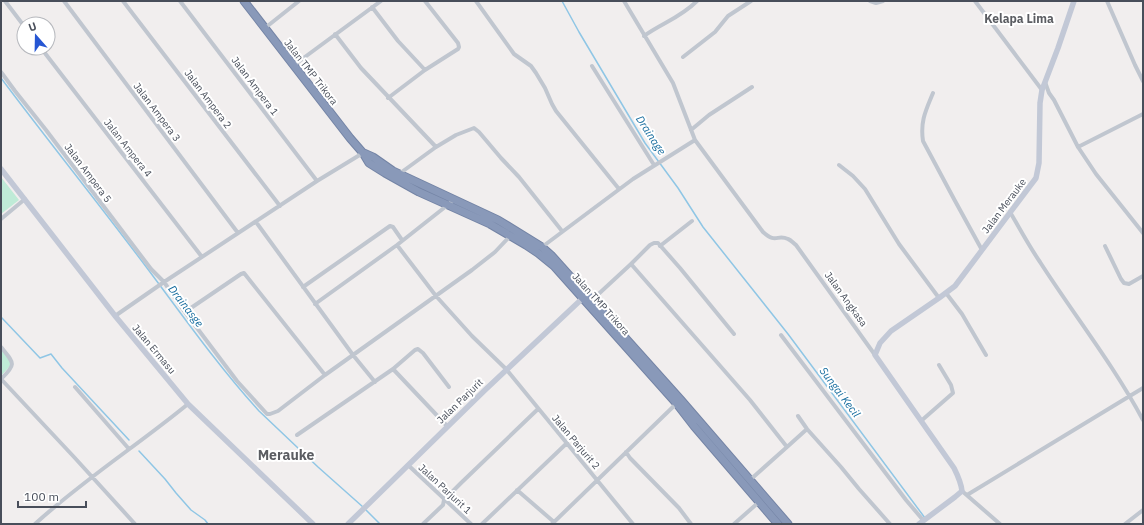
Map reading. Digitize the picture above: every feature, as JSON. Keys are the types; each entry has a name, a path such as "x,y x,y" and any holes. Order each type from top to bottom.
{"highway":[{"name":"Jalan TMP Trikora","path":"244,1 363,153 369,163 398,182 490,224 538,253 554,266 584,296 750,480 759,502 778,524"},
{"name":"Jalan TMP Trikora","path":"363,153 373,157 399,174 498,220 542,247 562,266 584,296 592,300 631,344 679,402 694,426 788,524"}],"street":[{"path":"5,1 16,16"},
{"name":"Jalan Ampera 3","path":"64,1 238,233"},
{"name":"Jalan Ampera 2","path":"123,1 280,206"},
{"name":"Jalan Ampera 1","path":"180,1 317,181"},
{"path":"264,28 299,1"},
{"path":"294,65 380,1"},
{"path":"388,98 459,47 458,43 425,1"},
{"path":"476,1 514,54 531,66 545,88 556,111 619,189"},
{"name":"Jalan Angkasa","path":"624,1 673,83 695,140 762,232 768,237 786,238 796,245 875,355 957,474 960,479 962,491"},
{"path":"644,36 674,19 697,1"},
{"path":"683,57 715,32 728,16 751,1"},
{"path":"870,1 876,3 883,1"},
{"path":"975,1 1042,90"},
{"name":"Jalan Merauke","path":"875,355 880,343 891,331 946,293 961,278 1036,178 1039,163 1040,103 1042,90 1074,1"},
{"path":"1107,1 1143,81"},
{"path":"372,7 398,41 425,70"},
{"path":"336,34 361,68 436,147"},
{"name":"Jalan Ampera 4","path":"47,56 202,257"},
{"path":"592,66 655,164"},
{"name":"Jalan Ampera 5","path":"1,72 151,268 164,282 237,381 267,414 278,411 325,375"},
{"path":"1044,82 1078,147 1096,174 1143,233"},
{"path":"691,130 713,112 752,87"},
{"path":"934,93 924,113 922,131 923,141 982,250"},
{"path":"1078,147 1143,114"},
{"path":"399,174 436,147 474,128 519,177 562,231"},
{"path":"542,247 619,189 655,164 695,140"},
{"path":"115,316 317,181 363,153"},
{"path":"839,165 865,188 899,244 939,298"},
{"name":"Jalan Ermasu","path":"1,168 115,316 188,404 313,524"},
{"path":"1,218 25,199"},
{"path":"315,304 454,200"},
{"path":"1010,212 1040,262 1130,396 1143,420"},
{"path":"660,246 692,221"},
{"path":"256,222 353,355 376,382"},
{"path":"303,287 390,226 393,227 402,240"},
{"path":"185,312 244,273 325,375 495,252 510,236"},
{"path":"592,300 650,245 658,243 734,334"},
{"name":"Jalan Parjurit 2","path":"397,244 436,296 472,336 506,369 633,524"},
{"path":"1105,246 1124,283 1129,284 1143,276"},
{"path":"631,264 750,400 787,447"},
{"path":"946,293 962,314 986,356"},
{"name":"Jalan Parjurit","path":"348,524 506,369 584,296"},
{"path":"781,335 906,500 924,520 962,491 998,523"},
{"path":"1,347 12,362 8,372 1,379 135,524"},
{"path":"298,435 376,382 418,349 423,353 449,387"},
{"path":"921,421 953,393 951,385 939,365"},
{"path":"392,369 448,426"},
{"path":"75,387 129,449"},
{"path":"967,495 1143,388"},
{"path":"517,490 553,523 679,402"},
{"path":"35,524 92,476 188,404"},
{"path":"424,524 443,505 444,500 538,409"},
{"path":"798,416 807,429 890,524"},
{"path":"750,480 807,429"},
{"path":"482,524 567,443"},
{"path":"626,452 630,458 679,508 690,524"},
{"name":"Jalan Parjurit 1","path":"408,466 471,524"},
{"path":"734,524 759,502"},
{"path":"1125,524 1143,510"}],"green space":[{"path":"1,177 19,200 1,214"},
{"path":"1,348 11,362 10,366 1,376"}],"waterway":[{"name":"Drainage","path":"562,1 645,143 678,188 703,227 788,334 925,518"},
{"name":"Drainasge","path":"1,78 129,244 201,341 244,394 259,411 363,507"},
{"path":"1,317 40,358 51,354 62,368 129,440"},
{"path":"139,451 191,510 208,524"},
{"name":"Drainasge","path":"366,510 380,524"}],"district":[{"name":"Kelapa Lima","path":"1019,18"},
{"name":"Merauke","path":"286,455"}],"water label":[{"name":"Sungai Kecil","path":"840,392"}]}
